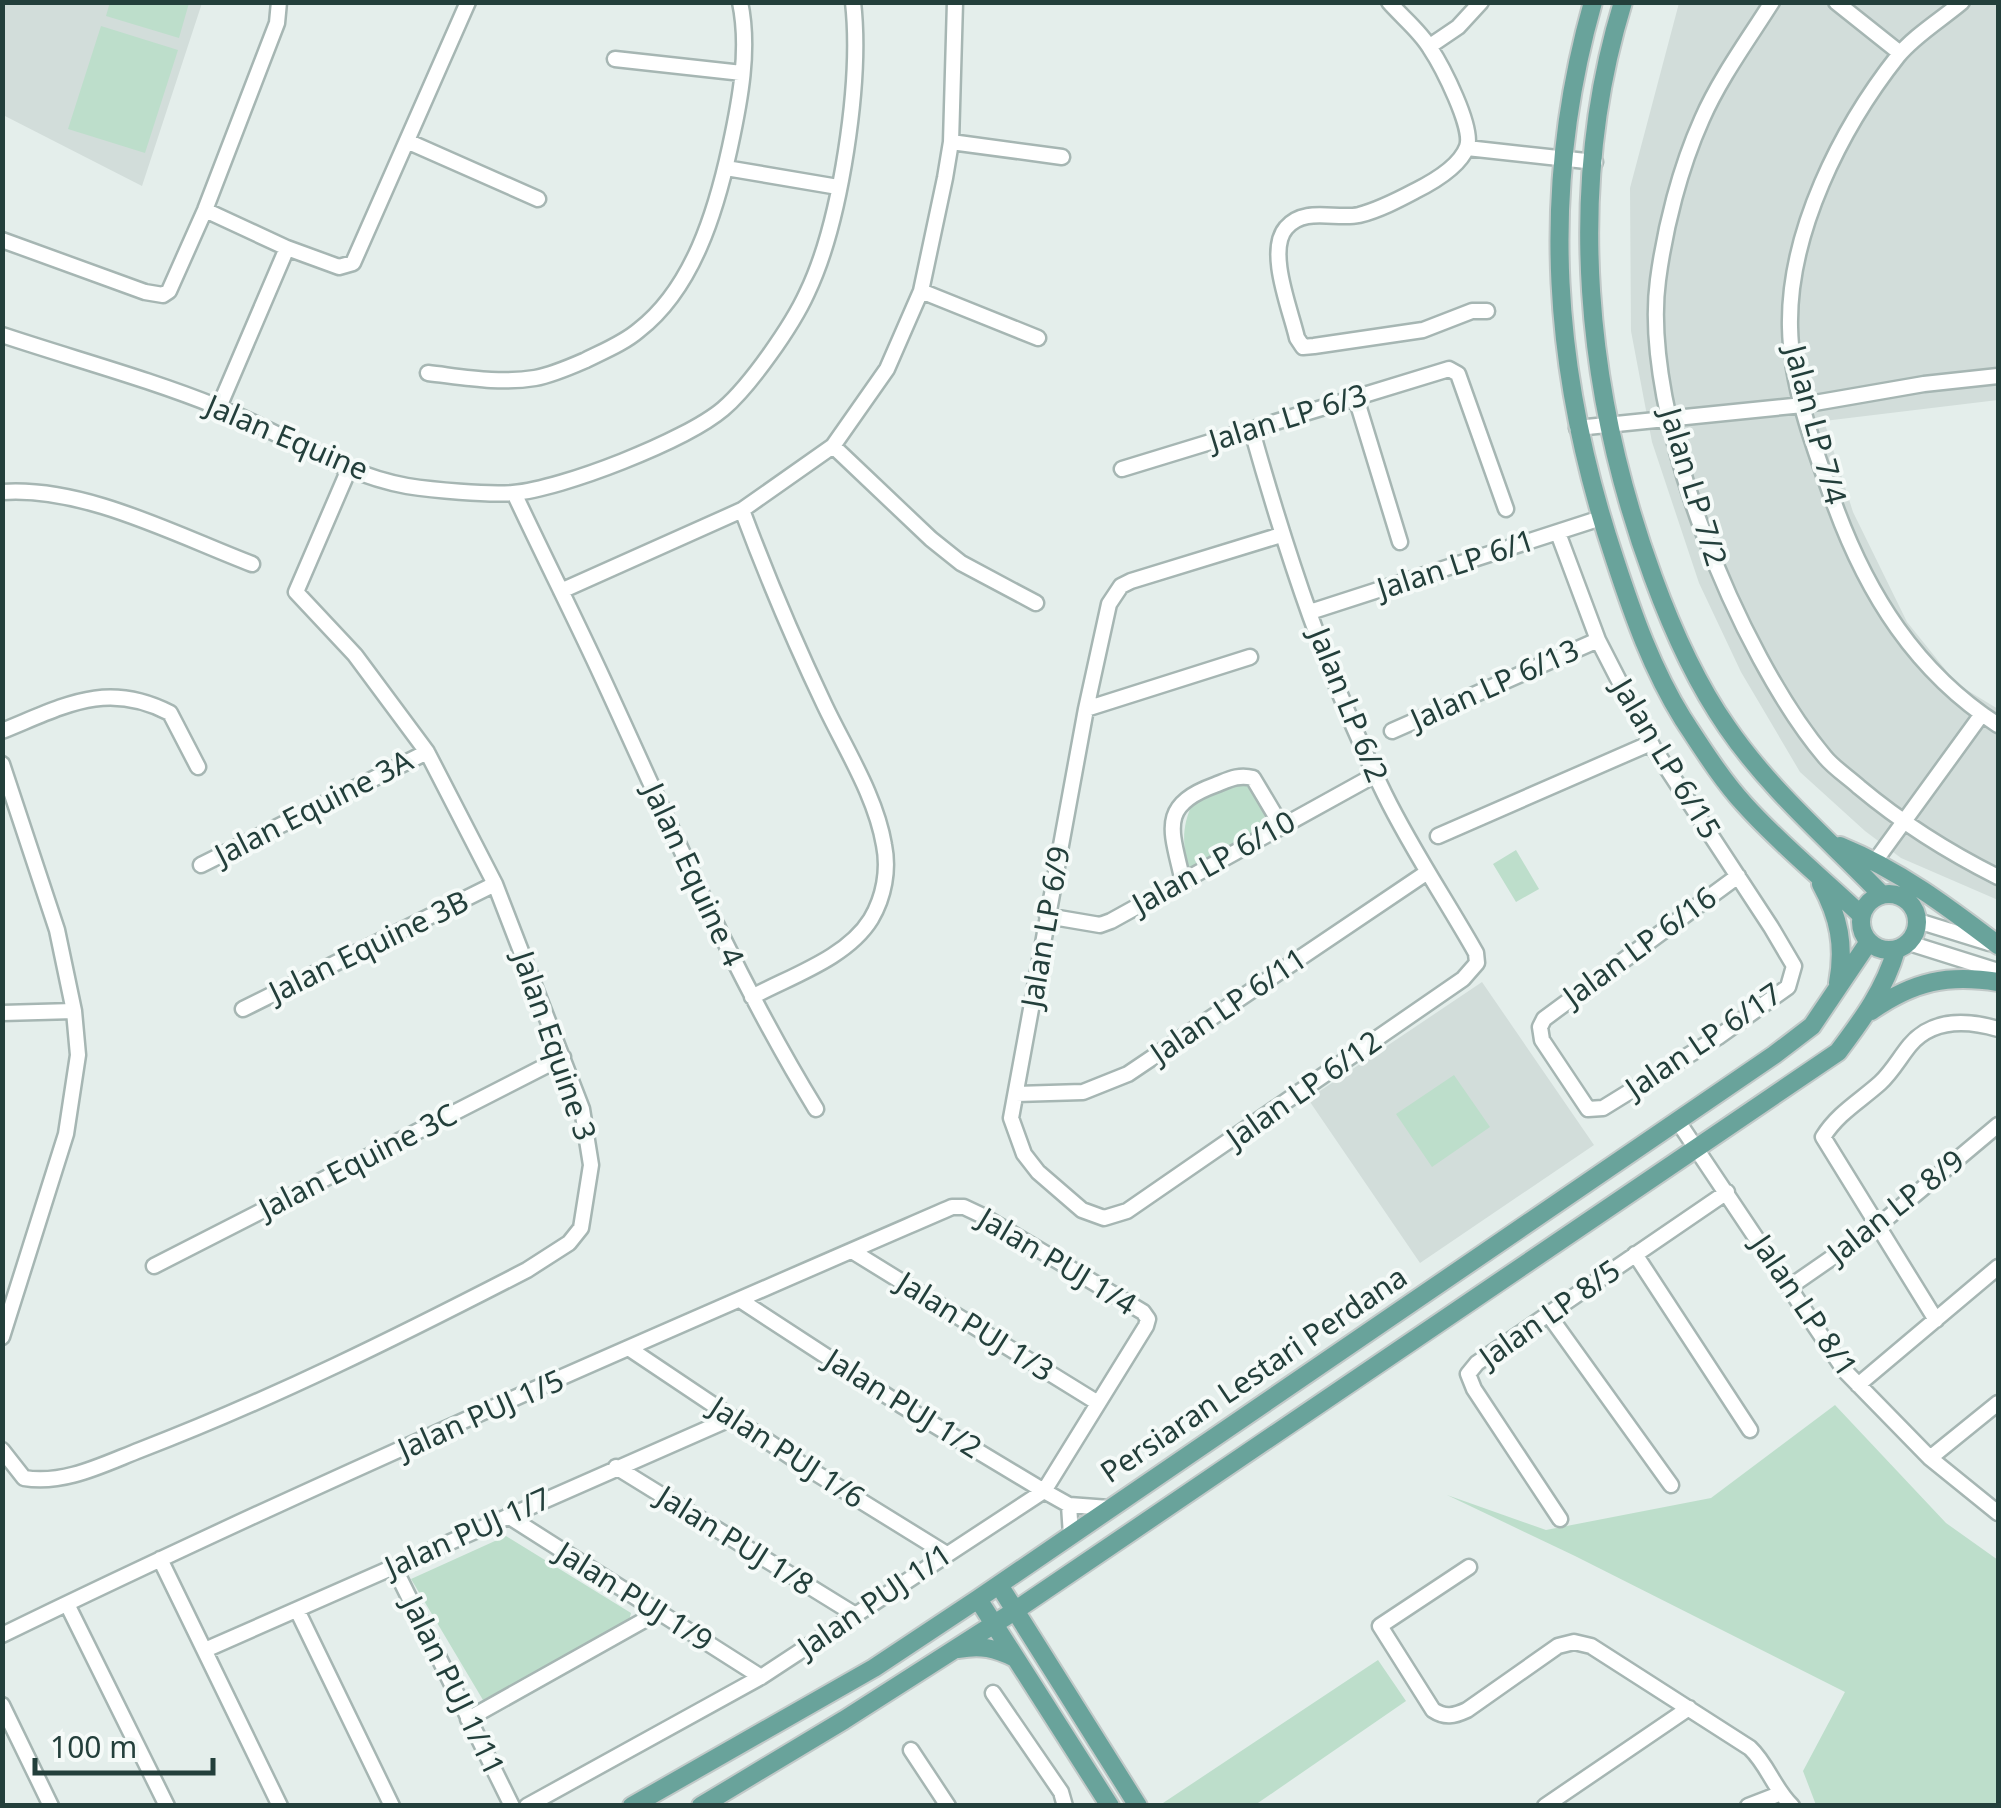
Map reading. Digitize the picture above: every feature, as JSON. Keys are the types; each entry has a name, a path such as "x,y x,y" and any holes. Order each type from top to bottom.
{"main road":[{"path":"1593,2 1562,157 1559,295 1577,428 1601,518 1636,624 1660,680 1684,721 1744,804 1860,914"},
{"path":"1623,2 1600,109 1590,296 1608,425 1622,485 1666,612 1728,729 1770,786 1881,894"},
{"path":"1831,842 1876,860 1998,946"},
{"path":"1813,871 1840,926 1843,958 1836,994"},
{"path":"1881,894 1894,894 1906,898 1914,908 1916,932 1902,946 1881,950 1868,942 1860,930 1860,914 1868,902 1881,894"},
{"name":"Persiaran Lestari Perdana","path":"632,1806 874,1668 978,1600 1812,1026 1868,942"},
{"name":"Persiaran Lestari Perdana","path":"701,1806 1016,1610 1838,1052 1867,1014 1902,946"},
{"path":"1867,1014 1915,985 1940,980 1998,982"},
{"path":"1357,1338 1378,1366"},
{"path":"999,1585 1138,1806"},
{"path":"1034,1637 1037,1615 1049,1588"},
{"path":"978,1600 1110,1806"},
{"path":"952,1650 979,1645 1020,1660"}],"street":[{"path":"2,240 163,295 174,282 205,210 276,23 280,2"},
{"path":"276,23 291,2"},
{"path":"205,210 339,267 353,263 468,2"},
{"path":"428,373 495,380 537,378 595,356 639,330 663,306 692,266 726,168 742,73 740,2"},
{"name":"Jalan Equine","path":"2,335 218,407 349,470 407,486 514,493 638,455 680,436 723,409 771,352 807,293 838,187 853,80 854,2"},
{"path":"561,591 742,510 833,446 887,369 921,291 951,142 956,2"},
{"path":"1430,46 1458,27 1481,2"},
{"name":"Jalan LP 7/2","path":"1772,2 1701,120 1670,216 1658,281 1656,334 1668,418 1721,578 1784,698 1826,759 1904,824 1998,877"},
{"path":"1836,2 1900,53"},
{"name":"Jalan LP 7/4","path":"1962,2 1900,53 1830,163 1793,279 1790,326 1803,405 1838,515 1868,583 1896,630 1928,670 1998,725"},
{"path":"1389,3 1430,46 1468,128 1467,148 1431,183 1392,204 1356,216 1302,217 1287,226 1279,240 1277,256 1297,338 1303,347 1422,330 1472,312 1488,311"},
{"path":"615,59 742,73"},
{"path":"408,142 538,199"},
{"path":"951,142 1062,158"},
{"path":"1467,148 1595,162"},
{"path":"726,168 838,187"},
{"path":"218,407 287,248"},
{"path":"921,291 1038,338"},
{"name":"Jalan LP 6/3","path":"1122,469 1443,370 1454,370 1506,509"},
{"path":"1577,428 1803,405 1998,376"},
{"path":"1356,398 1400,542"},
{"name":"Jalan LP 6/2","path":"1252,431 1281,535 1351,723 1426,872 1470,943 1477,963"},
{"path":"833,446 946,551 998,585 1036,603"},
{"name":"Jalan Equine 3","path":"2,1450 24,1478 40,1481 74,1475 214,1421 479,1295 570,1243 581,1228 592,1165 582,1109 495,884 427,752 355,655 296,592 349,470"},
{"path":"2,492 28,490 73,496 252,564"},
{"name":"Jalan Equine 4","path":"514,493 696,886 752,997 839,952 856,937 878,903 887,863 868,797 777,605 742,510"},
{"name":"Jalan LP 6/1","path":"1310,612 1601,518"},
{"name":"Jalan LP 6/15","path":"1558,533 1598,640 1651,743 1792,960 1794,974"},
{"name":"Jalan LP 6/9","path":"1127,1212 1104,1218 1092,1215 1038,1172 1016,1137 1011,1118 1109,604 1120,586 1131,581 1281,535"},
{"name":"Jalan LP 6/13","path":"1392,731 1598,640"},
{"path":"1086,709 1250,657"},
{"path":"2,732 97,697 122,696 170,713 198,767"},
{"path":"1876,860 1982,714"},
{"path":"1438,836 1651,743"},
{"name":"Jalan Equine 3A","path":"201,865 427,752"},
{"path":"2,764 44,884 74,1011 78,1054 66,1134 2,1337"},
{"path":"1184,882 1174,820 1181,801 1192,793 1242,775 1253,778 1281,825"},
{"name":"Jalan LP 6/10","path":"1047,916 1100,925 1375,775"},
{"name":"Jalan LP 6/11","path":"1016,1094 1083,1092 1128,1074 1426,872"},
{"name":"Jalan LP 6/16","path":"1610,1104 1596,1110 1581,1102 1542,1040 1544,1020 1738,876"},
{"name":"Jalan Equine 3B","path":"243,1009 495,884"},
{"path":"1918,920 1998,946"},
{"path":"1902,946 1998,971"},
{"name":"Jalan LP 6/12","path":"1127,1212 1449,990 1472,972 1477,963"},
{"name":"Jalan LP 6/17","path":"1610,1104 1788,987 1794,974"},
{"path":"752,997 816,1109"},
{"path":"2,1013 74,1011"},
{"path":"1936,1320 1823,1137 1845,1109 1882,1081 1912,1042 1927,1030 1960,1022 1994,1027"},
{"name":"Jalan Equine 3C","path":"154,1266 563,1057"},
{"name":"Jalan LP 8/1","path":"1677,1120 1845,1371 1930,1458 1998,1513"},
{"name":"Jalan LP 8/9","path":"1790,1286 1879,1225 1998,1124"},
{"name":"Jalan LP 8/5","path":"1560,1519 1468,1374 1477,1363 1727,1192"},
{"name":"Jalan PUJ 1/5","path":"2,1635 160,1559 852,1250 964,1206"},
{"name":"Jalan PUJ 1/4","path":"964,1206 1143,1312 1148,1319"},
{"name":"Jalan PUJ 1/3","path":"852,1250 1098,1403"},
{"path":"1635,1254 1750,1430"},
{"path":"1858,1385 1998,1267"},
{"name":"Jalan PUJ 1/2","path":"740,1300 901,1406 1044,1491 1069,1504 1110,1508"},
{"path":"1548,1314 1671,1485"},
{"name":"Jalan PUJ 1/1","path":"528,1806 760,1677 1044,1491 1148,1319"},
{"name":"Jalan PUJ 1/6","path":"630,1350 945,1553"},
{"path":"1930,1458 1998,1403"},
{"name":"Jalan PUJ 1/7","path":"205,1650 732,1418"},
{"name":"Jalan PUJ 1/8","path":"616,1467 854,1614"},
{"path":"1069,1504 1071,1535"},
{"name":"Jalan PUJ 1/9","path":"508,1516 760,1677"},
{"path":"160,1559 280,1806"},
{"name":"Jalan PUJ 1/11","path":"394,1567 512,1806"},
{"path":"1469,1567 1380,1626 1433,1710 1453,1716 1558,1646 1574,1642 1591,1646 1750,1748 1763,1761 1779,1794 1792,1806"},
{"path":"66,1604 168,1806"},
{"path":"297,1610 392,1806"},
{"path":"468,1719 657,1613"},
{"path":"992,1693 1061,1792 1065,1806"},
{"path":"2,1705 51,1806"},
{"path":"1545,1806 1689,1708"},
{"path":"911,1750 948,1806"},
{"path":"1748,1806 1779,1794"}],"shaded area":[{"path":"3,3 202,3 142,186 3,115"},
{"path":"1679,3 1998,3 1998,400 1824,421 1853,512 1907,622 1957,684 1998,709 1998,900 1901,858 1800,772 1741,672 1699,583 1652,442 1631,331 1630,188"},
{"path":"1482,982 1594,1145 1420,1263 1308,1099"}],"green space":[{"path":"110,2 189,3 179,38 106,16"},
{"path":"101,26 178,50 145,153 68,129"},
{"path":"1239,784 1253,787 1272,824 1191,874 1184,838 1193,802"},
{"path":"1516,850 1539,889 1516,902 1493,864"},
{"path":"1454,1075 1490,1127 1432,1167 1396,1114"},
{"path":"1835,1405 1946,1523 1998,1560 1998,1805 1816,1805 1803,1771 1845,1692 1447,1495 1546,1530 1711,1498"},
{"path":"506,1536 631,1613 629,1621 483,1700 411,1579"},
{"path":"1378,1660 1406,1701 1255,1805 1164,1805 1163,1803"}]}
